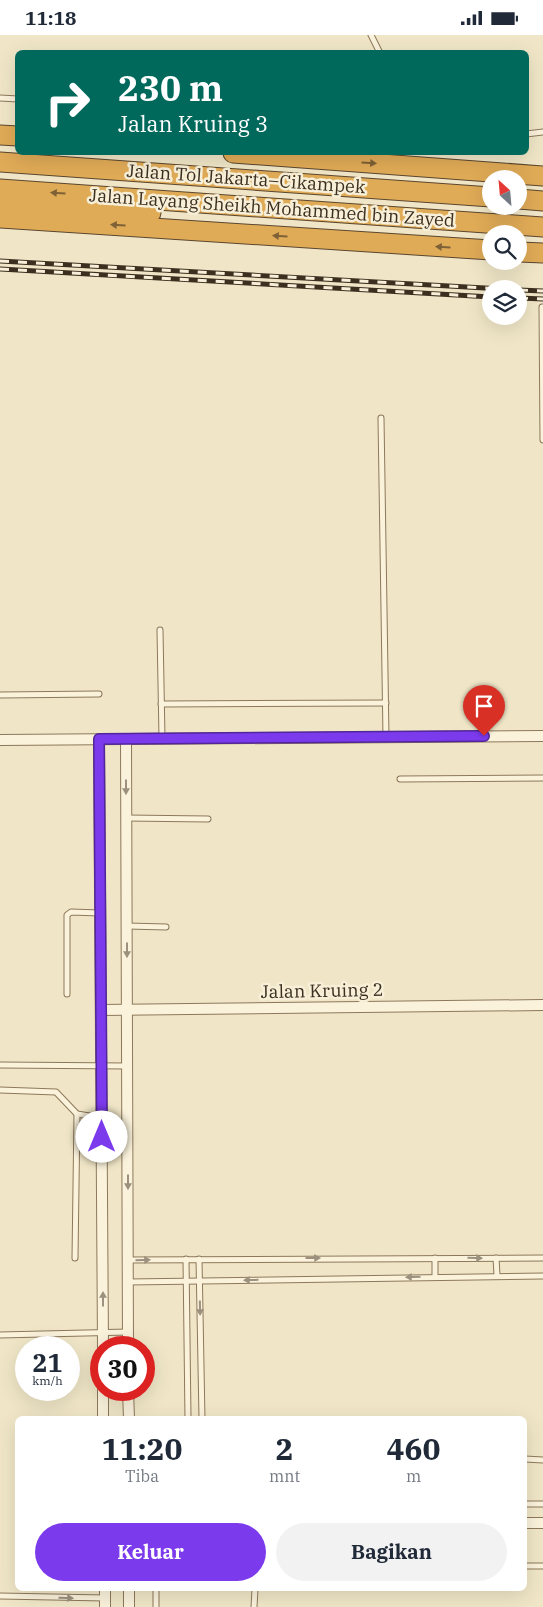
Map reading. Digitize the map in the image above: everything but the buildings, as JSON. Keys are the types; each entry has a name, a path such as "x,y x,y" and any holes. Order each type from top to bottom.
{"highway":[{"path":"0,135 15,136"},
{"path":"260,155 543,176"},
{"name":"Jalan Tol Jakarta–Cikampek","path":"0,162 482,196"},
{"name":"Jalan Layang Sheikh Mohammed bin Zayed","path":"0,172 482,203"},
{"name":"Jalan Layang Sheikh Mohammed bin Zayed","path":"0,189 543,227"},
{"path":"528,200 543,201"},
{"path":"0,202 482,235"},
{"path":"528,206 543,207"},
{"path":"0,218 482,249"},
{"path":"527,238 543,239"},
{"path":"527,252 543,253"}],"street":[{"path":"0,740 543,735"},
{"path":"99,739 103,1336"},
{"path":"126,739 128,1336"},
{"name":"Jalan Kruing 2","path":"101,1010 543,1005"},
{"path":"103,1401 104,1416"},
{"path":"128,1401 128,1416"},
{"path":"527,1523 543,1523"},
{"path":"129,1591 129,1607"}],"lane":[{"path":"371,35 378,50"},
{"path":"0,98 15,99"},
{"path":"529,134 543,132"},
{"path":"542,307 543,439"},
{"path":"381,418 386,703 384,719 386,737"},
{"path":"160,630 162,738"},
{"path":"0,695 99,694"},
{"path":"161,704 386,703"},
{"path":"400,779 543,778"},
{"path":"126,818 208,819"},
{"path":"67,994 67,915 70,912 100,913"},
{"path":"127,926 166,927"},
{"path":"0,1065 127,1066"},
{"path":"0,1090 56,1092 76,1115 75,1258"},
{"path":"76,1115 102,1118"},
{"path":"128,1260 435,1257 543,1258"},
{"path":"435,1257 435,1277"},
{"path":"496,1258 497,1275"},
{"path":"186,1259 188,1416"},
{"path":"199,1259 202,1416"},
{"path":"128,1282 497,1275 543,1276"},
{"path":"0,1335 128,1332"},
{"path":"188,1371 201,1371"},
{"path":"527,1459 543,1460"},
{"path":"527,1504 543,1504"},
{"path":"527,1566 543,1566"},
{"path":"156,1591 156,1607"},
{"path":"254,1607 255,1591"},
{"path":"0,1596 105,1598"}],"railway":[{"path":"0,261 482,288"},
{"path":"0,269 482,296"},
{"path":"527,290 543,291"},
{"path":"527,298 543,299"}],"route":[{"path":"102,1137 99,739 484,736"}]}
